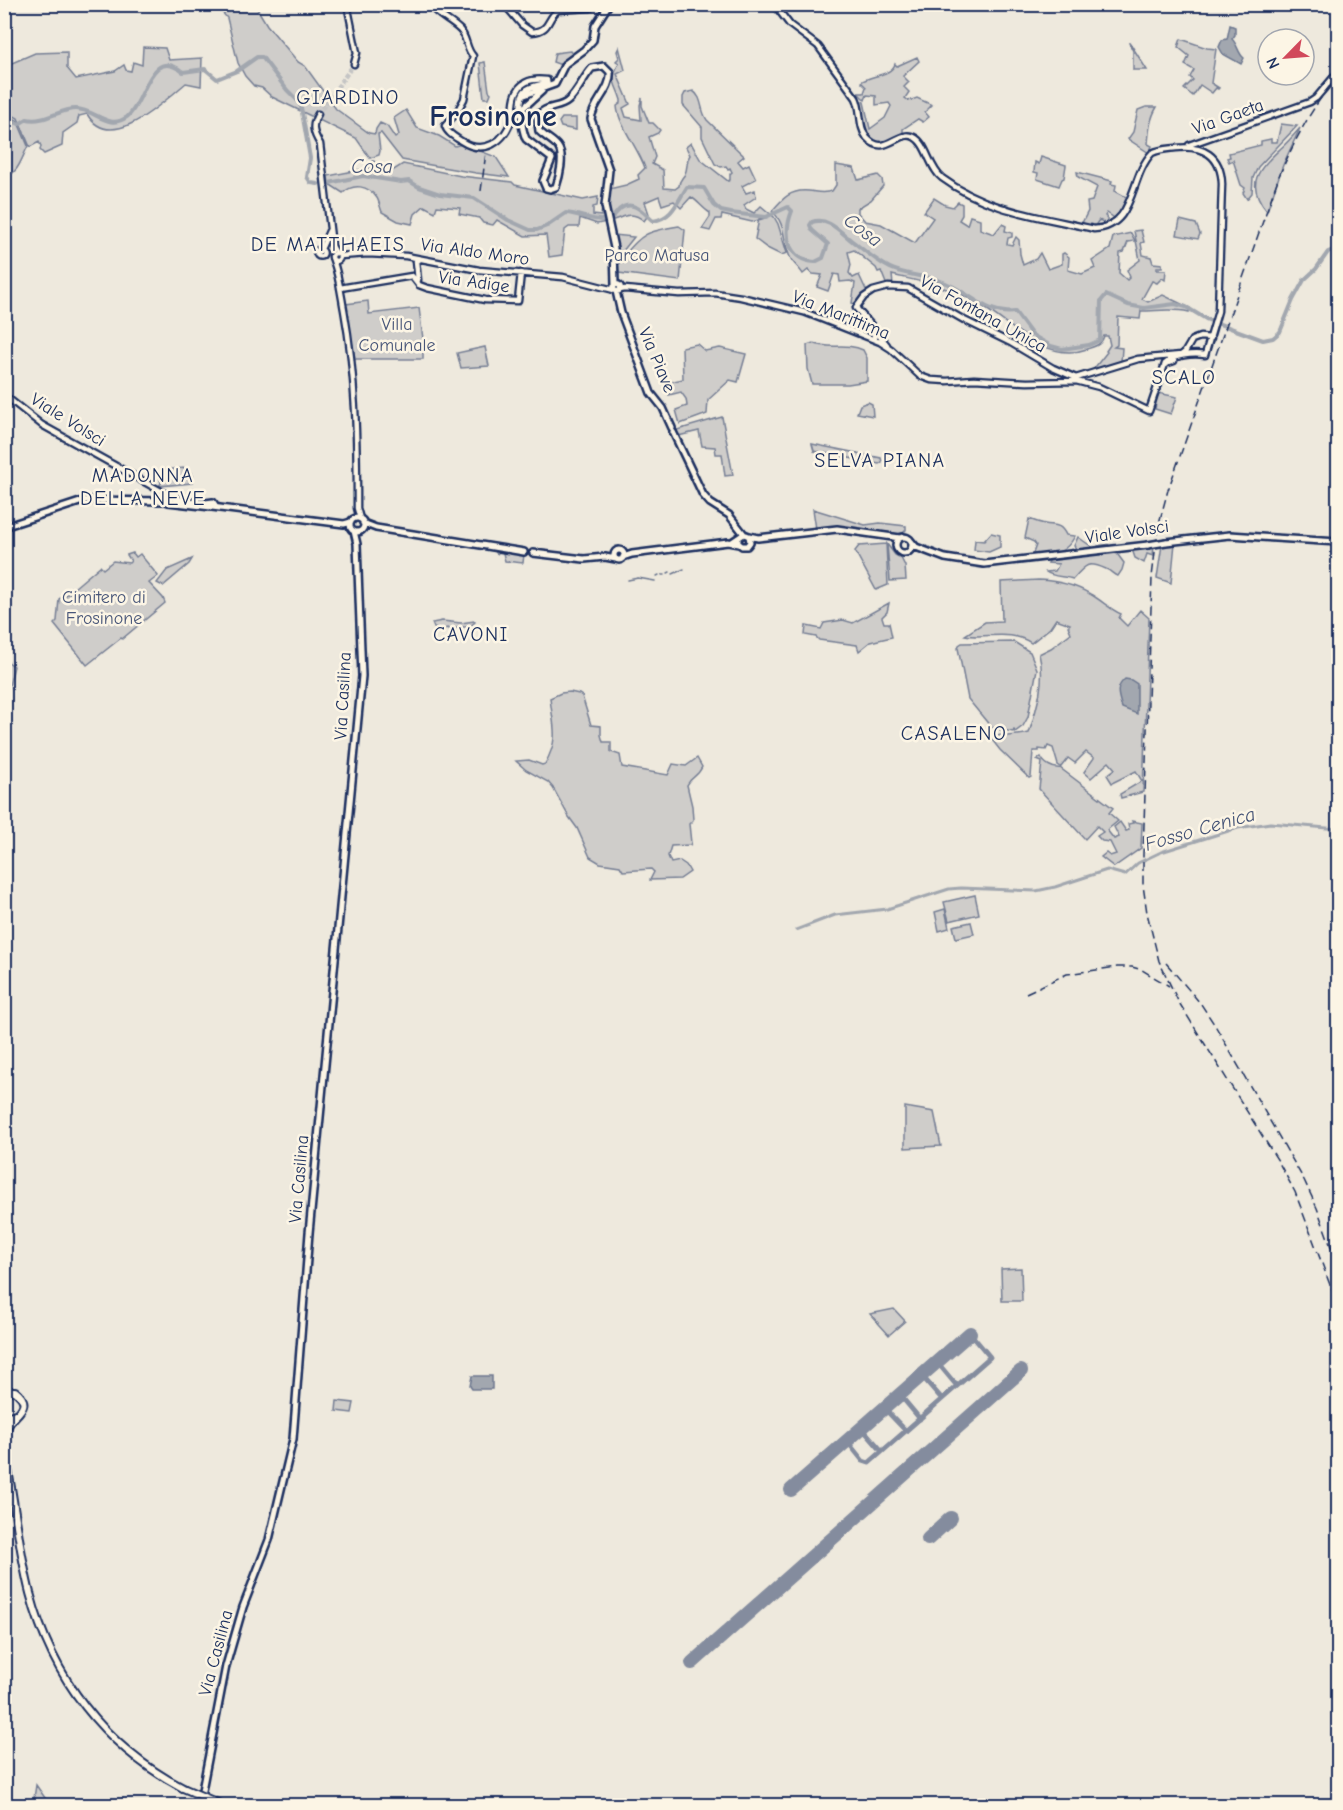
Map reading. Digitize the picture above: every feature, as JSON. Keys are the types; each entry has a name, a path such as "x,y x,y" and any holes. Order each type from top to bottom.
{"highway":[{"path":"4,1392 15,1391 21,1397 23,1404 20,1413 9,1424 6,1439 7,1462 32,1599 44,1637 62,1674 92,1716 116,1741 150,1769 183,1790 225,1806"},
{"path":"4,1415 12,1416 20,1413"},
{"path":"4,1472 27,1594 38,1630 60,1675 80,1706 113,1744 146,1770 214,1806"}],"main road":[{"path":"347,4 357,53 354,64"},
{"path":"429,4 433,11 462,33 473,56 464,99 445,126 447,131 463,142 481,148 492,145 505,132 510,123 515,97 524,83 531,80 547,81"},
{"path":"504,4 522,25 532,32 544,29 554,13 559,10 582,9 597,4"},
{"path":"522,96 555,84 565,64 589,45 594,36 595,26 609,4"},
{"path":"774,4 790,25 818,46 856,98 862,128 868,138 883,145 907,136 916,138 934,170 941,177 992,206 1094,229 1104,228 1116,222 1126,210 1150,154 1197,145 1215,161 1222,176 1217,316 1204,355 1196,354 1165,361 1150,411 1084,379 1065,377"},
{"path":"547,81 524,92 521,110 526,139 552,159 543,181 546,188 552,189 556,187 558,180 561,152 539,131 537,116 546,109 569,100 592,68 601,65 609,69 611,78 591,113 591,119 609,170 605,199 606,214 614,248 618,288"},
{"name":"Via Gaeta","path":"1197,145 1206,139 1315,99 1338,72"},
{"path":"521,110 543,89"},
{"path":"318,114 314,120 313,130 320,142 330,228 354,386 357,431 357,525 524,552"},
{"path":"1203,150 1206,139"},
{"name":"Via Aldo Moro","path":"330,228 323,252 335,257 391,254 479,270 563,277 618,288"},
{"path":"340,288 412,276 416,274 411,257"},
{"path":"418,284 416,261 421,259"},
{"name":"Via Adige","path":"418,284 427,288 485,300 518,301 521,273"},
{"path":"412,276 418,284"},
{"name":"Via Fontana Unica","path":"872,326 856,308 864,297 873,291 888,287 908,288 964,320 1011,342 1065,377"},
{"name":"Via Piave","path":"618,288 619,302 651,393 663,408 703,495 710,503 729,515 743,538"},
{"name":"Via Marittima","path":"618,288 679,294 714,293 804,312 875,340 891,349 921,376 931,380 974,378 1028,382 1065,377 1074,381 1084,379"},
{"path":"872,326 875,340"},
{"path":"872,326 891,349"},
{"path":"1084,379 1138,359 1181,355 1192,340 1211,338"},
{"path":"1165,361 1174,361"},
{"name":"Viale Volsci","path":"4,395 40,424 149,484 166,498 357,525"},
{"path":"4,527 86,500 153,501 166,498"},
{"name":"Via Casilina","path":"199,1806 223,1677 243,1607 269,1541 293,1439 312,1196 362,676 357,525"},
{"path":"533,553 581,559 615,556 621,559 623,554 732,542 743,538 837,529 890,538"},
{"name":"Viale Volsci","path":"890,538 907,538 922,550 945,558 984,564 1230,535 1338,542"},
{"name":"Viale Volsci","path":"890,538 901,553 906,553 911,549 922,550"},
{"path":"896,544 900,538"},
{"path":"911,542 911,549"}],"green space":[{"path":"216,5 255,5 267,25 298,62 305,66 336,109 369,133 375,134 380,123 387,126 395,138 399,135 394,118 406,110 417,128 439,136 455,146 462,144 496,157 509,177 402,160 381,133 378,134 379,155 370,158 356,138 272,97 262,88 254,86 238,63 227,18"},
{"path":"1181,39 1216,49 1211,83 1219,88 1212,93 1200,85 1193,96 1184,89 1193,80 1190,77 1194,70 1185,65 1189,56 1178,47"},
{"path":"1129,43 1147,70 1133,70 1133,51"},
{"path":"143,47 165,48 169,60 202,58 201,86 186,83 151,112 123,127 110,129 97,125 87,114 79,116 77,123 63,133 62,146 44,154 40,150 39,142 30,147 18,118 5,111 5,66 35,53 67,52 67,68 76,79 115,71 124,65 126,70 131,71 133,62 142,65"},
{"path":"619,47 625,70 617,74 630,104 623,108 626,117 641,120 642,98 642,106 649,123 653,123 660,130 649,137 655,157 652,164 663,170 664,188 675,189 679,186 690,155 686,147 691,143 700,159 728,181 730,180 732,172 730,168 715,164 702,137 702,127 683,105 685,93 693,91 698,97 707,120 744,156 738,161 743,167 749,164 756,179 742,186 746,193 755,190 756,197 744,205 746,209 754,213 761,206 774,217 787,253 781,255 755,239 759,220 752,222 722,215 721,219 716,219 710,231 702,229 710,213 691,197 681,208 674,201 662,205 659,196 645,202 649,214 644,221 631,215 610,221 607,207 609,189 639,179 638,175 645,168 618,113 617,106 621,100 614,74 619,63 616,61 619,58 617,51"},
{"path":"570,51 573,55 561,65 553,62 555,53"},
{"path":"917,57 919,61 903,76 909,82 904,87 909,92 905,98 909,101 917,98 932,105 925,112 929,117 923,122 918,119 903,129 903,135 886,144 875,142 864,129 858,99 864,102 870,129 885,118 891,106 889,103 876,105 876,96 867,95 865,100 858,93 864,93 866,87 861,82 889,71 895,64 897,66"},
{"path":"485,62 491,93 489,98 484,98 480,63"},
{"path":"1157,107 1150,125 1148,144 1152,146 1149,153 1128,139 1133,132 1138,110"},
{"path":"5,114 17,120 28,146 17,168 5,177"},
{"path":"562,118 576,118 576,130 561,127 559,122"},
{"path":"1281,124 1297,126 1258,167 1253,178 1252,193 1247,199 1243,193 1245,188 1241,185 1233,160 1229,162 1227,158 1230,157 1229,153 1261,145 1261,141 1271,139 1271,142 1277,142"},
{"path":"1300,128 1283,165 1267,211 1256,192 1257,177 1266,163"},
{"path":"1041,157 1066,165 1064,178 1059,186 1037,179 1038,173 1034,172 1035,162 1039,164"},
{"path":"372,161 381,173 389,173 403,164 461,176 512,182 515,185 583,200 598,197 597,206 593,207 593,215 601,216 603,197 607,222 597,224 580,218 579,227 569,227 565,230 562,255 549,257 546,235 525,236 497,220 493,225 483,223 479,218 459,214 460,208 437,206 435,212 424,206 415,214 412,224 398,221 382,212 377,198 369,190 356,187 343,193 329,184 328,176 369,168"},
{"path":"836,165 854,168 858,180 878,175 882,179 883,186 871,200 858,208 858,213 865,221 881,224 915,243 933,218 924,212 934,198 953,207 958,202 962,204 962,215 959,220 967,225 970,216 980,219 980,229 994,234 1002,224 1006,226 1005,231 1012,233 1007,244 1012,245 1016,237 1019,240 1023,265 1036,259 1040,253 1048,269 1062,264 1064,253 1069,257 1068,270 1082,274 1095,268 1092,261 1110,249 1113,237 1131,233 1135,241 1128,242 1124,252 1120,253 1119,273 1127,280 1130,277 1127,270 1140,260 1134,231 1141,230 1144,242 1141,243 1143,255 1151,257 1153,263 1162,264 1162,267 1157,267 1157,270 1166,270 1165,280 1162,278 1157,283 1152,281 1142,299 1148,302 1163,295 1190,308 1189,312 1141,311 1140,319 1118,317 1117,345 1114,347 1122,348 1121,362 1092,371 1107,352 1110,345 1108,336 1104,336 1098,345 1071,352 1040,345 982,306 950,290 892,275 893,285 887,286 881,271 878,272 854,250 848,252 851,265 849,273 853,278 859,275 867,292 854,304 852,303 855,283 840,282 839,275 834,274 828,291 817,287 822,275 813,274 808,270 803,274 788,253 780,222 772,211 784,198 797,191 823,193 832,191 836,185"},
{"path":"1077,172 1112,181 1111,184 1116,185 1115,191 1128,198 1123,211 1116,219 1107,213 1105,216 1107,224 1103,226 1103,222 1099,220 1094,227 1081,225 1088,211 1087,202 1092,201 1097,187 1078,177"},
{"path":"1180,220 1196,224 1200,234 1198,239 1177,235"},
{"name":"Parco Matusa","path":"679,226 685,230 680,281 619,273 618,262 644,236 657,230"},
{"path":"614,235 634,237 618,257"},
{"name":"Villa Comunale","path":"368,301 369,314 419,308 423,359 355,359 346,304"},
{"path":"813,343 863,350 867,358 867,381 848,384 812,384 808,369 807,345"},
{"path":"697,344 705,351 720,348 746,354 738,382 730,380 708,400 707,414 680,424 676,410 687,406 686,399 681,392 669,395 669,382 683,379 682,347"},
{"path":"485,347 489,366 461,368 457,353"},
{"path":"1158,393 1177,397 1171,414 1155,409"},
{"path":"868,402 872,404 873,416 857,413 860,405"},
{"path":"722,417 733,475 725,476 722,454 716,454 715,447 702,446 699,431 678,436 677,430"},
{"path":"812,444 881,458 882,462 879,464 814,451"},
{"path":"185,468 192,473 192,483 159,486 161,483 159,475 162,470"},
{"path":"813,509 865,525 880,523 906,526 906,530 898,534 852,527 816,529"},
{"path":"1029,519 1057,526 1062,528 1066,535 1075,536 1062,551 1032,556 1036,545 1025,538"},
{"path":"991,533 1000,535 1000,547 989,552 974,550 975,540 984,541"},
{"path":"1078,537 1095,549 1108,544 1111,548 1079,552 1074,546"},
{"path":"1175,543 1171,583 1157,578 1162,545"},
{"path":"886,544 888,585 876,590 855,551 859,546"},
{"path":"887,544 895,555 901,558 905,566 906,580 890,581"},
{"path":"1154,546 1153,556 1147,554 1144,563 1135,558 1132,549"},
{"path":"493,549 524,554 523,563 505,561 503,553 500,551 497,554"},
{"path":"1115,551 1124,563 1118,576 1091,565 1084,567 1073,579 1046,572 1055,571 1059,564 1048,563 1050,559"},
{"name":"Cimitero di Frosinone","path":"133,553 136,557 140,554 158,576 149,583 165,603 87,665 54,624 57,621 59,599 74,590 100,566 103,569 113,561 129,563 131,561 127,555"},
{"path":"192,559 163,586 157,583 167,570"},
{"path":"1039,580 1065,584 1094,596 1121,614 1119,618 1127,626 1140,610 1149,618 1143,792 1121,798 1120,794 1142,781 1136,771 1112,783 1107,775 1115,769 1109,762 1091,778 1084,772 1094,758 1086,752 1075,763 1068,758 1061,767 1058,765 1053,748 1048,746 1046,750 1033,751 1031,777 1029,778 1000,750 981,726 992,733 1004,736 1029,733 1038,704 1041,683 1039,654 1071,633 1068,626 1070,624 1056,619 1050,628 1031,643 1007,635 965,635 985,622 1002,621 1001,582"},
{"path":"889,603 887,612 882,617 884,623 889,623 892,637 870,642 859,651 857,645 819,640 816,637 805,635 806,626 821,629 824,623 843,620 853,623"},
{"path":"475,622 469,627 452,630 447,628 440,631 434,628 432,623"},
{"path":"1014,642 1030,652 1037,669 1028,717 1023,726 1013,732 991,727 968,699 958,648 962,643"},
{"path":"5,660 14,666 5,703"},
{"path":"570,692 582,696 591,725 601,726 603,742 611,742 611,752 620,755 622,767 668,775 673,764 686,766 697,758 702,767 687,785 693,820 689,824 691,843 690,845 671,846 668,856 671,863 680,861 690,872 680,879 650,880 654,872 651,869 623,871 620,866 600,863 590,857 577,828 553,788 548,782 526,770 516,761 529,760 545,764 554,739 550,698"},
{"path":"1041,757 1046,764 1060,768 1113,808 1109,813 1118,821 1107,830 1114,839 1119,837 1114,827 1120,822 1126,831 1129,830 1128,824 1133,823 1132,821 1142,823 1141,848 1114,867 1101,857 1106,853 1110,856 1116,854 1110,842 1102,841 1097,836 1103,832 1097,826 1085,839 1039,789 1042,762 1037,760"},
{"path":"975,895 979,914 949,921 944,902"},
{"path":"945,909 949,928 939,931 935,912"},
{"path":"971,922 974,934 956,938 953,926"},
{"path":"905,1107 934,1112 941,1146 905,1148"},
{"path":"1021,1268 1022,1301 1002,1301 1001,1269"},
{"path":"894,1309 905,1321 889,1335 870,1314"},
{"path":"337,1401 354,1403 352,1413 336,1411"},
{"path":"36,1785 50,1805 33,1805"}],"shaded area":[{"path":"1230,25 1235,27 1235,35 1232,39 1244,58 1241,64 1223,54 1219,47 1222,40 1227,39"},
{"path":"1125,679 1137,684 1137,714 1122,708 1118,689"},
{"path":"472,1376 492,1376 492,1389 472,1389 470,1386"}],"waterway":[{"name":"Cosa","path":"4,118 19,124 27,119 46,118 76,109 108,121 120,121 133,110 155,70 163,66 172,66 183,72 205,69 217,79 237,71 257,57 262,57 299,102 310,158 307,177 311,183 318,184"},
{"name":"Cosa","path":"329,183 363,176 401,182 409,181 440,194 474,198 508,220 530,230 547,226 566,213 600,220 608,219 625,206 638,208 653,221 670,213 687,187 704,188 714,205 721,211 731,213 766,217 788,207 792,211 788,237 793,251 798,256 815,262 823,258 828,244 812,230 810,225 818,221 830,224 890,268 941,281 996,311 1015,312 1032,335 1051,346 1062,349 1089,345 1100,340 1101,301 1106,295 1128,305 1144,308 1175,304 1186,307 1206,319 1263,340 1273,338 1280,332 1304,280 1316,269 1328,252 1338,248"},
{"path":"673,574 684,569"},
{"path":"628,580 638,578 655,581"},
{"name":"Fosso Cenica","path":"796,930 835,915 887,909 949,889 1036,891 1107,870 1125,875 1138,863 1161,852 1238,828 1270,823 1338,829"}],"taxiway":[{"path":"847,1441 863,1461 869,1463 990,1357 970,1333"},
{"path":"937,1362 957,1386"},
{"path":"922,1376 942,1399"},
{"path":"900,1395 920,1419"},
{"path":"884,1408 906,1431"},
{"path":"862,1428 882,1451"}],"runway":[{"path":"791,1490 970,1333"},
{"path":"692,1663 1021,1371"},
{"path":"928,1539 951,1518"}],"tunnel":[{"path":"318,114 354,64"}],"railway":[{"path":"1338,76 1320,99 1305,124 1279,176 1168,490 1158,527 1152,577 1143,855 1143,885 1147,913 1159,961 1178,1001 1295,1192 1338,1306"},
{"path":"481,191 486,152"},
{"path":"1166,963 1201,1004 1216,1027 1304,1180 1338,1266"},
{"path":"1026,993 1067,974 1117,967 1142,970 1169,986"}],"district":[{"name":"GIARDINO","path":"348,97"},
{"name":"Frosinone","path":"493,116"},
{"name":"DE MATTHAEIS","path":"328,244"},
{"name":"SCALO","path":"1184,377"},
{"name":"SELVA PIANA","path":"880,460"},
{"name":"MADONNA DELLA NEVE","path":"143,486"},
{"name":"CAVONI","path":"471,634"},
{"name":"CASALENO","path":"954,733"}]}
